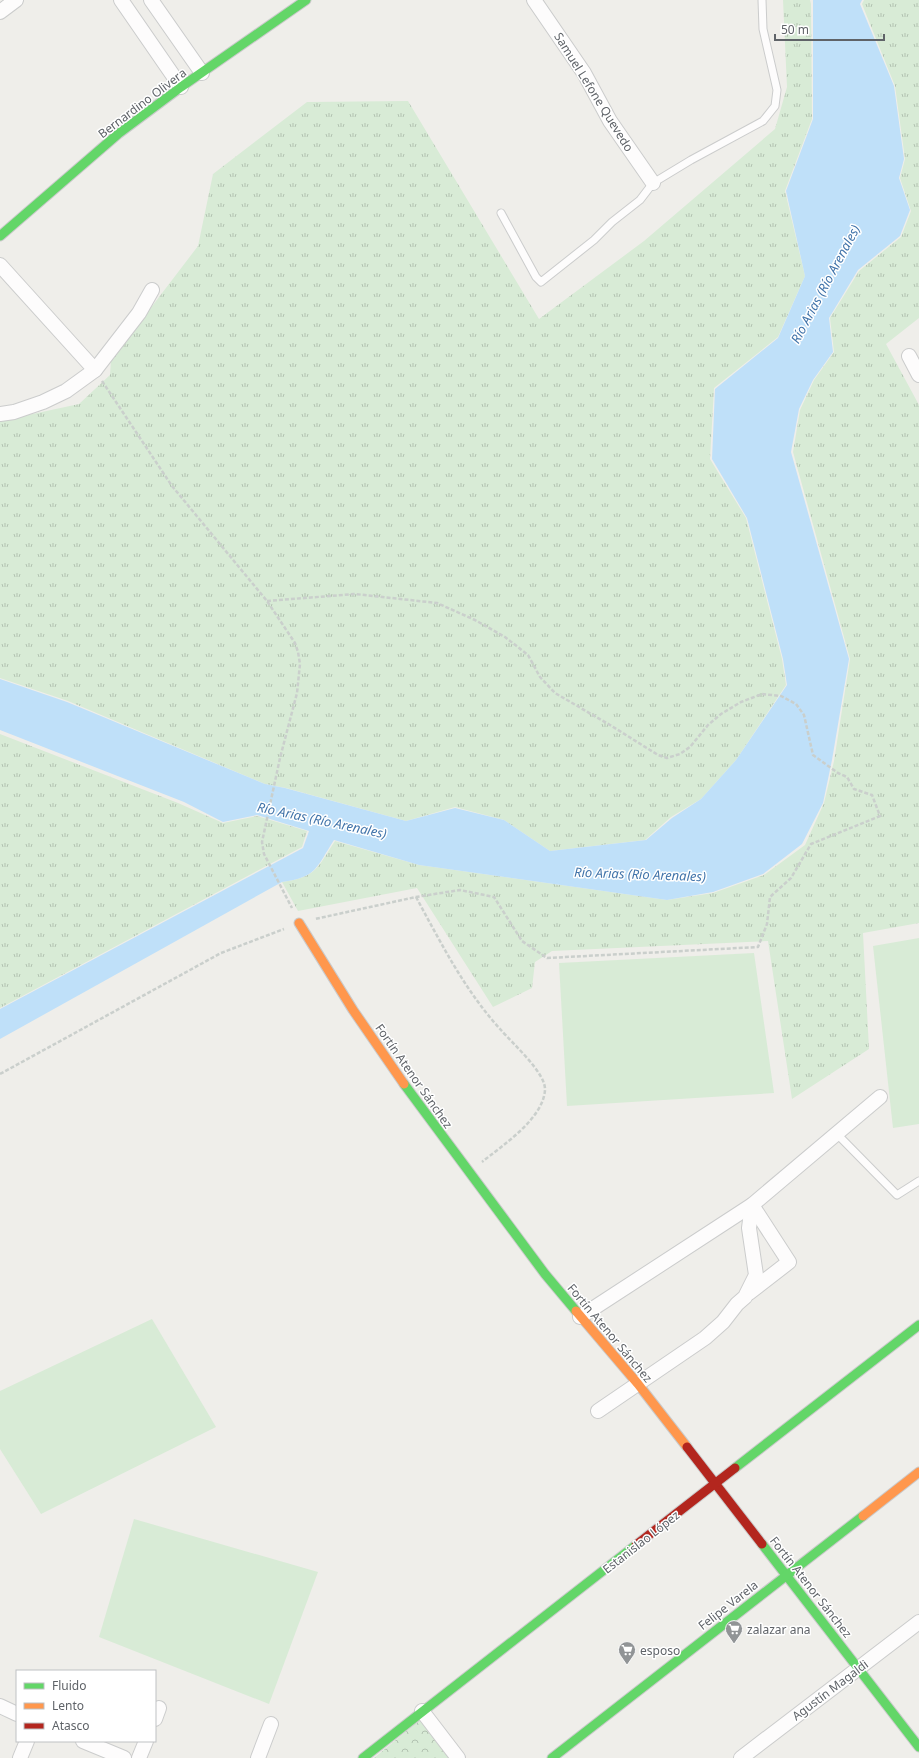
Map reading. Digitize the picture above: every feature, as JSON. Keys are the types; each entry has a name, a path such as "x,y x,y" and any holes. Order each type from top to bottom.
{"street":[{"path":"0,12 16,0"},
{"path":"121,0 181,88"},
{"path":"151,0 202,73"},
{"name":"Bernardino Olivera","path":"0,236 118,134 306,0"},
{"name":"Samuel Lefone Quevedo","path":"534,0 584,73 610,121 653,183"},
{"path":"0,265 94,370"},
{"path":"0,414 14,412 43,402 66,391 94,370 139,313 152,290"},
{"path":"909,356 919,375"},
{"name":"Fortín Atenor Sánchez","path":"299,923 353,1010 422,1110 545,1274 638,1384 860,1668 919,1747"},
{"path":"580,1317 752,1205 880,1097"},
{"path":"745,1297 756,1275 749,1228 752,1205"},
{"path":"598,1411 705,1338 723,1322 737,1304 789,1262 752,1205"},
{"name":"Estanislao López","path":"363,1758 919,1325"},
{"name":"Felipe Varela","path":"552,1758 786,1574 919,1472"},
{"name":"Agustín Magaldi","path":"741,1758 919,1622"},
{"path":"0,1706 16,1714"},
{"path":"422,1711 458,1758"},
{"path":"258,1758 271,1724"},
{"path":"20,1758 27,1742"},
{"path":"85,1742 124,1758"},
{"path":"139,1758 146,1742"}],"lane":[{"path":"501,213 536,277 541,282 594,240 612,222 640,200 653,183 691,160 762,121 775,106 777,90 763,29 762,0"},
{"path":"836,1134 897,1195 919,1181"}],"path":[{"path":"94,370 172,486 267,601 295,643 300,664 297,692 280,758 262,842 264,854 299,923"},
{"path":"0,1074 221,953 299,923 416,897 460,890 494,897 522,941 547,958 758,947 768,924 770,897 791,878 811,844 880,816 872,796 854,789 847,777 838,773 813,755 804,715 796,704 781,696 762,694 741,702 721,714 708,725 690,747 680,754 667,758 658,755 555,693 540,677 528,655 505,637 475,620 437,603 355,594 267,601"},
{"path":"416,897 452,964 491,1020 538,1071 543,1081 545,1090 538,1112 520,1131 469,1172"}],"green space":[{"path":"783,0 810,0 811,4 812,119 785,191 805,276 778,337 714,388 710,459 746,518 782,659 786,685 736,760 701,799 671,817 645,840 550,851 504,820 455,807 406,821 286,788 265,784 68,701 0,678 0,421 79,404 110,375 111,360 198,246 213,174 307,102 408,101 539,319 644,241 775,129 787,87"},
{"path":"864,0 919,0 919,318 886,344 919,405 919,923 863,933 869,1049 792,1099 768,941 552,951 535,962 532,988 493,1007 417,888 298,911 282,882 303,877 315,870 320,865 335,841 419,865 667,900 713,893 764,875 805,845 824,803 834,761 850,659 793,452 800,410 814,380 834,352 830,318 859,271 901,237 911,211 900,178 905,159 895,86 862,4"},
{"path":"0,734 178,803 223,823 257,816 307,831 302,847 0,1008"},
{"path":"919,938 919,1124 893,1128 873,946"},
{"path":"754,953 774,1093 567,1106 559,963"},
{"path":"152,1319 216,1427 41,1514 0,1449 0,1391"},
{"path":"134,1519 318,1572 269,1704 99,1637"},
{"path":"420,1720 450,1758 374,1758"}],"water":[{"name":"Río Arias (Río Arenales)","path":"813,0 862,0 860,4 894,86 904,159 899,178 910,210 900,236 858,270 829,318 833,352 813,380 799,409 791,452 849,659 832,760 823,803 802,844 763,874 713,892 667,900 419,865 334,840 319,864 309,874 294,880 282,882 0,1039 0,1009 303,848 309,831 257,815 223,822 184,802 0,730 0,679 67,702 265,784 285,788 406,821 455,808 504,820 550,851 646,840 672,818 701,799 736,760 787,685 783,659 747,518 712,459 715,389 778,338 805,276 786,191 813,119"}],"traffic: fast":[{"path":"0,236 118,134 181,87 306,0"},
{"path":"404,1084 545,1274 576,1311"},
{"path":"735,1468 919,1325"},
{"path":"552,1758 863,1516"},
{"path":"762,1544 919,1747"},
{"path":"363,1758 636,1545"}],"traffic: slow":[{"path":"299,923 353,1010 404,1084"},
{"path":"576,1311 638,1384 687,1447"},
{"path":"863,1516 919,1472"}],"traffic: jam":[{"path":"687,1447 762,1544"},
{"path":"636,1545 735,1468"}],"place":[{"name":"zalazar ana","path":"734,1644"},
{"name":"esposo","path":"627,1665"}]}
